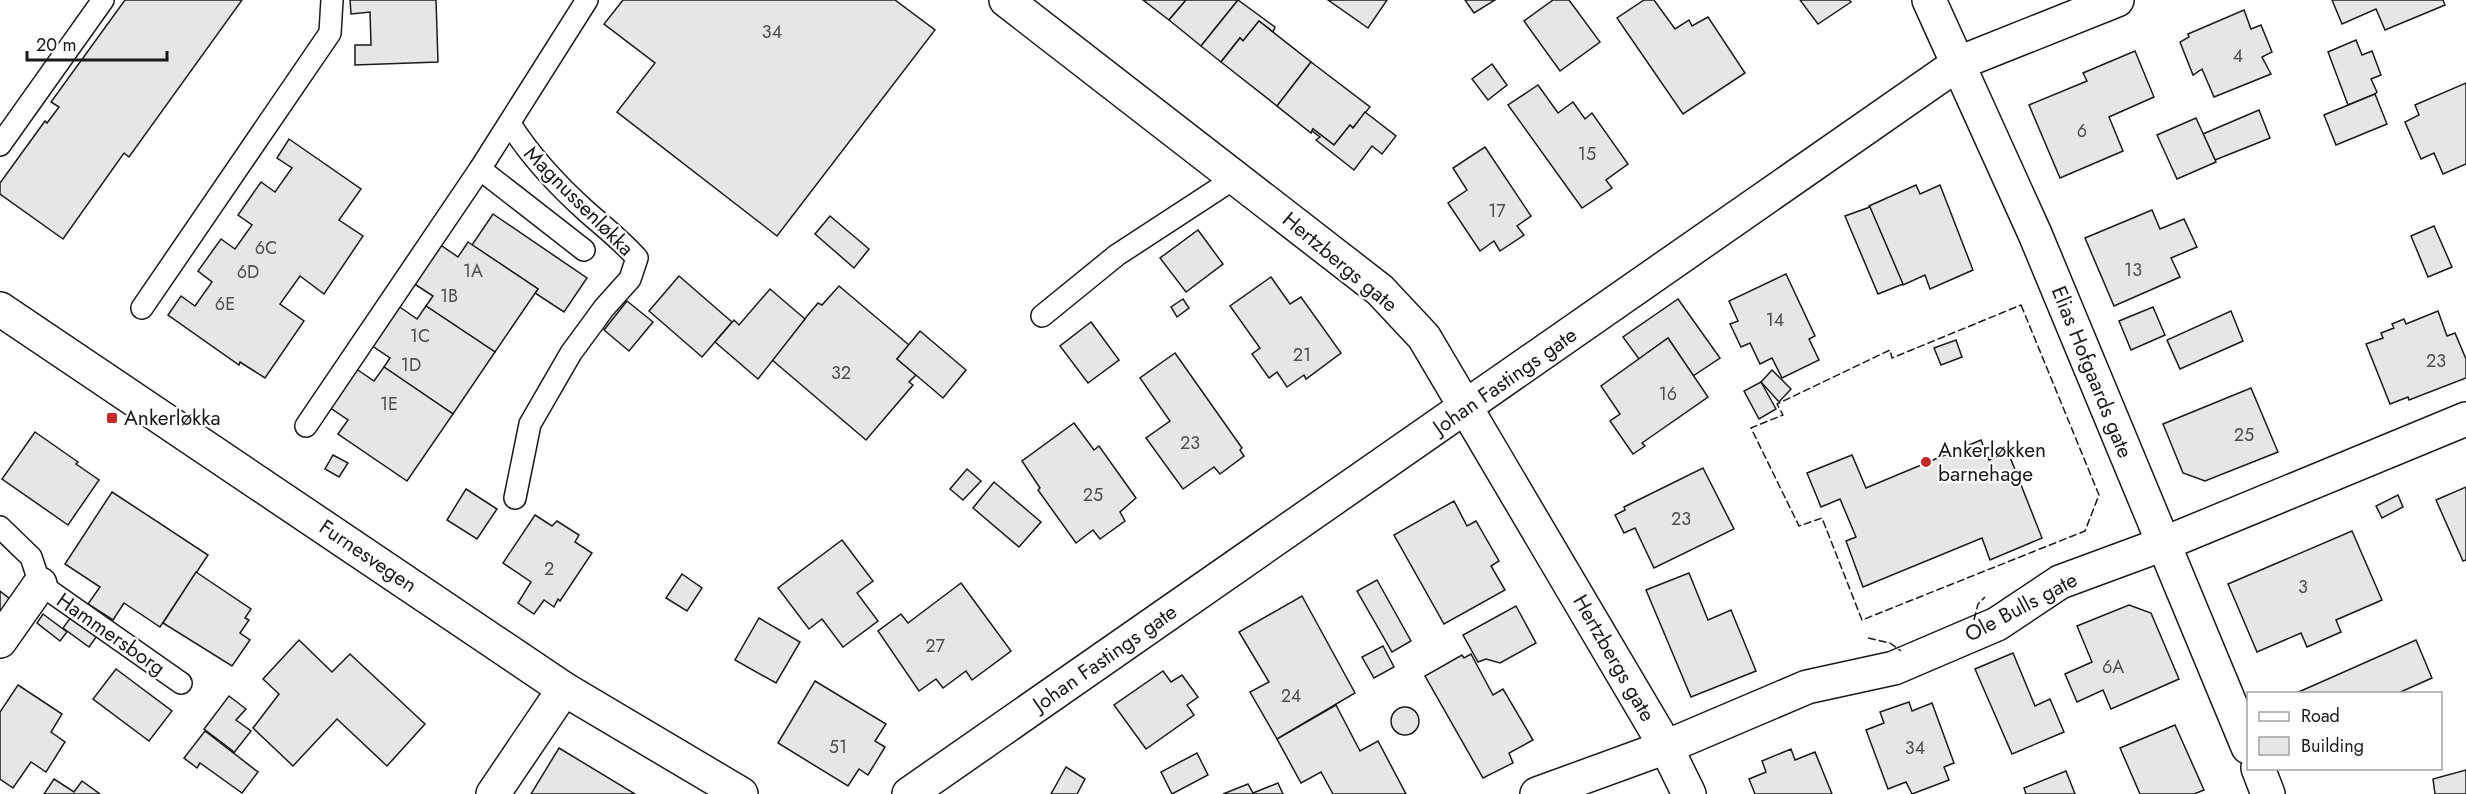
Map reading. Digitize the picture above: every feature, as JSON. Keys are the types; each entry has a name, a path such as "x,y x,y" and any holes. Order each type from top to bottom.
{"street":[{"name":"Hertzbergs gate","path":"1006,0 1380,290 1424,337 1666,747 1689,794"},
{"name":"Elias Hofgaards gate","path":"1929,0 2035,234 2247,745"},
{"name":"Johan Fastings gate","path":"909,794 1467,408 1959,63 2117,0"},
{"name":"Furnesvegen","path":"0,309 564,689 741,794"},
{"name":"Ole Bulls gate","path":"1538,794 1666,747 1807,687 1894,668 1997,624 2060,582 2163,544 2466,419"},
{"name":"Hammersborg","path":"0,641 40,584"},
{"path":"493,794 564,689"},
{"path":"2259,770 2268,794"}],"lane":[{"path":"0,145 103,0"},
{"path":"142,308 330,33 332,0"},
{"name":"Magnussenløkka","path":"306,426 510,124 587,0"},
{"name":"Magnussenløkka","path":"510,124 529,154 587,212 618,236 637,258 630,279 604,308 571,353 530,424 515,498"},
{"name":"Magnussenløkka","path":"480,169 584,250"},
{"path":"1042,316 1117,255 1235,178"},
{"name":"Hammersborg","path":"0,526 31,557 40,584 181,683"}],"building":[{"path":"125,0 242,0 129,157 124,153 63,239 0,194 0,183 45,121 47,123 59,107 51,102"},
{"path":"350,0 436,0 438,62 355,65 355,45 371,45 370,12 351,14"},
{"path":"623,0 895,0 935,30 777,236 617,112 655,63 604,24"},
{"path":"1143,0 1186,0 1169,20"},
{"path":"1186,0 1238,0 1201,46 1169,20"},
{"path":"1238,0 1275,27 1273,32 1259,21 1243,41 1240,38 1221,62 1201,46"},
{"path":"1328,0 1387,0 1368,28"},
{"path":"1465,0 1495,0 1474,13"},
{"path":"1553,0 1569,0 1600,42 1560,71 1524,21"},
{"path":"1644,0 1654,0 1675,29 1689,20 1692,26 1708,17 1745,73 1683,114 1617,18"},
{"path":"1800,0 1849,0 1851,2 1818,24"},
{"path":"2332,0 2443,0 2445,5 2385,30 2376,9 2342,24"},
{"path":"2244,10 2251,29 2261,25 2272,52 2262,57 2271,74 2214,97 2202,69 2193,75 2180,42 2189,37 2188,34"},
{"path":"1259,21 1311,62 1277,106 1221,62 1240,38 1243,41"},
{"path":"2356,40 2362,55 2372,51 2381,75 2371,79 2377,92 2375,94 2348,105 2328,52"},
{"path":"2135,51 2154,97 2109,117 2123,151 2060,178 2029,105 2087,81 2083,73"},
{"path":"1311,62 1370,107 1353,128 1350,125 1334,145 1313,129 1311,133 1277,106"},
{"path":"1492,64 1507,85 1488,100 1472,79"},
{"path":"2466,83 2466,164 2443,174 2434,153 2421,159 2405,122 2419,115 2415,105"},
{"path":"1538,85 1558,113 1573,102 1585,119 1592,113 1628,164 1606,180 1612,188 1582,208 1508,105"},
{"path":"2375,94 2387,124 2336,145 2324,115"},
{"path":"2259,110 2270,138 2215,160 2203,134"},
{"path":"1365,112 1396,136 1382,154 1372,146 1354,170 1316,140 1320,137 1312,131 1313,129 1334,145 1350,125 1353,128"},
{"path":"2196,118 2216,162 2177,179 2157,135"},
{"path":"289,139 361,189 339,220 363,236 324,294 300,276 280,304 304,321 265,378 240,362 239,365 168,315 181,296 195,306 212,282 198,271 221,239 235,249 252,225 238,215 261,182 275,192 292,168 277,158"},
{"path":"1485,147 1531,216 1517,226 1524,235 1500,251 1494,241 1480,251 1448,203 1467,190 1453,168"},
{"path":"1916,185 1920,194 1940,185 1973,270 1930,289 1925,275 1903,285 1869,206"},
{"path":"1870,207 1903,284 1878,294 1845,216"},
{"path":"2152,210 2160,229 2184,219 2197,247 2171,258 2180,277 2114,306 2085,238"},
{"path":"493,214 587,278 564,312 535,293 538,289 472,245"},
{"path":"830,216 869,249 854,268 815,234"},
{"path":"2434,226 2452,267 2428,277 2411,236"},
{"path":"1198,230 1223,264 1186,292 1160,258"},
{"path":"468,242 538,289 495,352 426,306 433,296 413,283 439,244 458,257"},
{"path":"1786,274 1815,336 1809,339 1819,360 1782,378 1772,358 1760,364 1750,343 1741,347 1730,324 1738,321 1729,301"},
{"path":"679,276 732,322 702,357 649,311"},
{"path":"1271,277 1290,304 1301,297 1341,353 1306,379 1304,375 1287,387 1277,372 1269,378 1252,354 1260,348 1230,306"},
{"path":"839,286 909,345 897,359 916,375 909,382 913,385 866,440 771,359 818,303 822,305"},
{"path":"770,289 805,319 758,379 715,342 734,320 739,325"},
{"path":"1183,299 1189,308 1177,317 1171,307"},
{"path":"1678,299 1720,358 1693,376 1668,338 1639,359 1623,337"},
{"path":"627,301 653,322 629,351 604,330"},
{"path":"397,305 417,319 426,306 495,352 453,414 384,367 390,358 371,345"},
{"path":"2153,307 2165,335 2131,350 2119,321"},
{"path":"2231,311 2243,341 2180,369 2167,340"},
{"path":"2438,311 2447,336 2455,333 2466,359 2466,378 2409,400 2408,397 2390,404 2366,344 2383,338 2381,333 2394,328 2392,324 2404,319 2406,324"},
{"path":"1091,322 1119,360 1088,383 1060,346"},
{"path":"920,331 966,370 943,398 897,359"},
{"path":"1668,338 1708,397 1642,443 1645,446 1633,454 1610,421 1620,414 1601,386"},
{"path":"1956,340 1962,357 1941,365 1934,348"},
{"path":"1175,353 1242,448 1240,450 1244,456 1220,474 1214,467 1183,489 1146,438 1170,421 1140,378"},
{"path":"384,367 453,414 407,481 338,434 348,420 329,407 355,368 374,381"},
{"path":"1772,370 1791,389 1779,402 1761,382"},
{"path":"1761,382 1776,409 1759,419 1744,391"},
{"path":"2251,388 2278,452 2205,481 2183,473 2163,424"},
{"path":"1074,423 1094,450 1099,446 1136,498 1120,512 1125,521 1100,539 1093,530 1076,543 1038,490 1040,488 1022,461"},
{"path":"35,432 99,480 68,525 2,479"},
{"path":"1981,440 1989,460 2008,452 2042,538 1990,560 1982,538 1863,587 1846,541 1856,537 1840,499 1821,507 1807,473 1852,455 1866,488"},
{"path":"333,455 348,463 339,477 325,469"},
{"path":"1703,468 1734,529 1654,568 1635,528 1624,533 1615,515 1625,510 1624,507"},
{"path":"967,469 981,481 963,500 950,489"},
{"path":"994,482 1041,522 1019,547 973,508"},
{"path":"2466,487 2466,560 2463,561 2436,500"},
{"path":"466,489 497,509 477,539 447,520"},
{"path":"112,492 208,555 160,627 124,603 113,620 88,604 100,587 65,564"},
{"path":"2398,495 2403,507 2382,518 2376,506"},
{"path":"1454,501 1467,526 1476,521 1499,561 1491,566 1505,590 1444,624 1394,535"},
{"path":"535,515 552,526 557,521 579,535 575,542 592,553 560,601 558,599 554,607 544,600 534,614 518,603 531,582 503,563"},
{"path":"2352,531 2382,600 2336,620 2341,632 2307,647 2301,633 2257,652 2228,584"},
{"path":"842,540 873,581 857,593 878,621 843,647 822,619 809,629 778,588"},
{"path":"196,572 251,609 245,618 249,620 240,633 250,640 232,666 163,623"},
{"path":"1689,573 1708,620 1731,610 1756,671 1691,697 1646,590"},
{"path":"682,574 702,588 687,611 666,598"},
{"path":"1377,580 1411,641 1392,652 1357,591"},
{"path":"961,583 1011,651 972,680 966,671 943,688 936,679 919,691 878,631 901,614 908,623"},
{"path":"0,591 10,599 0,612"},
{"path":"1302,596 1355,693 1277,739 1250,692 1269,682 1239,632"},
{"path":"2129,605 2151,613 2179,679 2111,709 2103,690 2077,702 2065,674 2092,662 2077,626"},
{"path":"1516,606 1536,643 1500,663 1486,659 1478,662 1463,635"},
{"path":"43,614 67,632 60,641 37,623"},
{"path":"71,617 97,636 89,647 63,628"},
{"path":"759,618 800,642 776,683 735,660"},
{"path":"299,640 332,672 350,654 425,724 387,766 337,719 293,766 253,728 279,694 263,679"},
{"path":"2416,640 2432,678 2400,692 2299,692"},
{"path":"1383,646 1394,667 1374,678 1362,657"},
{"path":"2013,653 2035,706 2050,699 2064,732 2012,754 1975,669"},
{"path":"1471,654 1493,695 1503,689 1533,740 1509,753 1513,763 1483,778 1425,676 1462,655 1464,658"},
{"path":"116,669 172,711 149,741 93,699"},
{"path":"1163,671 1171,682 1182,675 1198,697 1187,705 1194,715 1146,749 1114,705"},
{"path":"815,681 886,724 875,741 885,747 868,775 859,769 848,786 778,743"},
{"path":"18,685 62,714 51,732 65,742 46,772 31,762 13,788 0,779 0,712"},
{"path":"229,696 246,709 236,720 251,731 233,754 233,751 204,729"},
{"path":"1909,702 1912,711 1932,703 1954,763 1944,767 1949,780 1912,794 1906,782 1888,789 1866,730 1884,723 1880,712"},
{"path":"1336,705 1360,751 1378,741 1406,794 1333,794 1321,772 1301,783 1277,739"},
{"path":"1405,707 1415,711 1419,721 1415,731 1405,735 1395,731 1391,721 1395,711"},
{"path":"2175,725 2204,790 2194,794 2140,794 2120,748"},
{"path":"205,731 258,772 242,793 200,763 197,768 184,758"},
{"path":"559,748 635,794 531,794"},
{"path":"1791,749 1795,760 1815,752 1832,794 1755,794 1749,779 1766,772 1762,761"},
{"path":"1197,753 1208,775 1172,794 1161,772"},
{"path":"1066,767 1085,779 1077,794 1051,794"},
{"path":"2466,770 2466,794 2435,794 2433,779"},
{"path":"2066,771 2075,794 2026,794 2024,788"},
{"path":"54,779 74,792 82,781 100,794 44,794"},
{"path":"1278,783 1283,794 1223,794 1248,784 1253,793"}],"fence":[{"path":"2021,305 2099,495 2085,531 1862,620 1822,518 1799,526 1751,428 1783,415 1777,404 1890,350 1892,358 2021,305"},
{"path":"1974,620 1978,604 1985,597"},
{"path":"1868,638 1890,643 1901,651"}],"place":[{"name":"Ankerløkka","path":"112,418"},
{"name":"Ankerløkken barnehage","path":"1926,462"}]}
